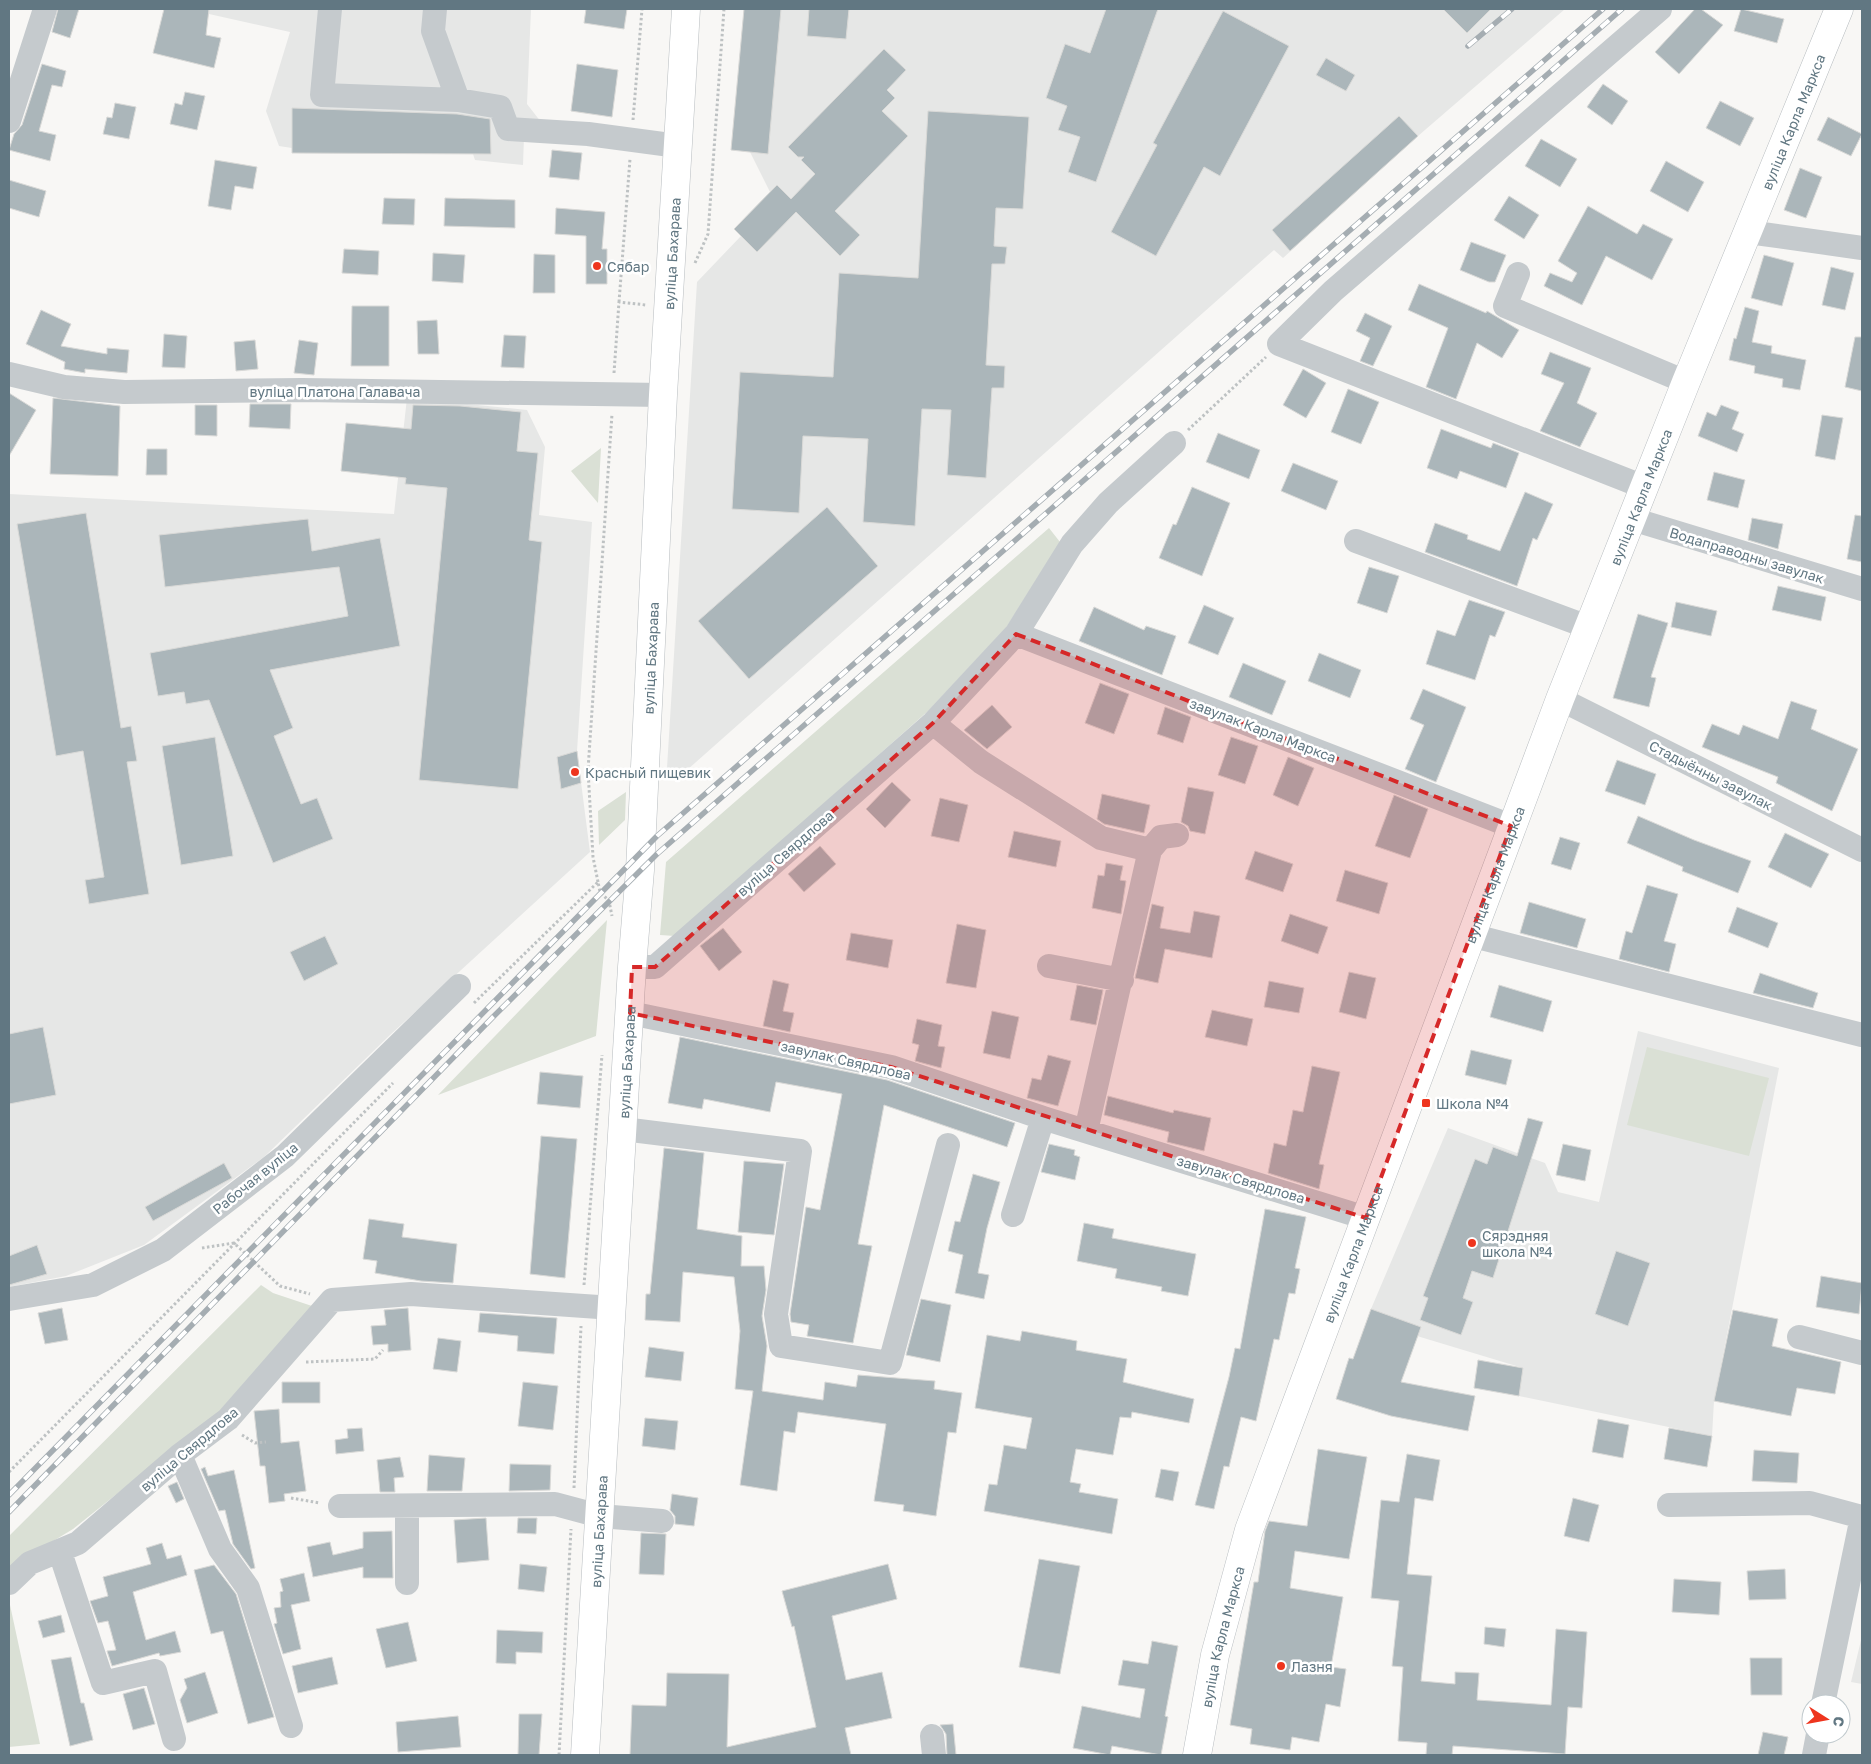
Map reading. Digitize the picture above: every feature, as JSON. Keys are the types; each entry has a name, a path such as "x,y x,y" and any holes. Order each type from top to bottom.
{"main road":[{"name":"вуліца Бахарава","path":"585,1755 632,967 640,870 662,395 686,9"},
{"name":"вуліца Карла Маркса","path":"1197,1755 1215,1655 1249,1530 1510,826 1686,382 1839,9"}],"street":[{"path":"9,121 45,9"},
{"path":"330,9 322,96 458,100 500,107 508,128 588,134 678,146"},
{"path":"435,9 433,31 458,100"},
{"path":"1644,487 1279,344 1333,291 1660,9"},
{"path":"1748,232 1862,248"},
{"path":"1518,274 1505,306 1686,382"},
{"name":"вуліца Платона Галавача","path":"9,374 64,387 124,392 302,390 662,395"},
{"name":"вуліца Свярдлова","path":"632,967 655,967 933,723 1016,634 1072,544 1108,503 1174,443"},
{"name":"Водаправодны завулак","path":"1632,519 1862,589"},
{"path":"1356,541 1588,627"},
{"name":"завулак Карла Маркса","path":"1016,634 1510,826"},
{"name":"Стадыённы завулак","path":"1560,699 1862,850"},
{"path":"933,723 981,762 1101,838 1150,850"},
{"path":"1086,1131 1122,980 1150,850 1161,836 1177,835"},
{"path":"1470,935 1862,1035"},
{"path":"1049,966 1122,980"},
{"name":"Рабочая вуліца","path":"9,1299 93,1285 163,1250 285,1156 459,986"},
{"name":"завулак Свярдлова","path":"630,1013 891,1067 1044,1118 1366,1218"},
{"path":"1013,1215 1044,1118"},
{"path":"623,1129 800,1151 776,1314 782,1346 890,1363 948,1145"},
{"path":"332,1300 412,1294 613,1308"},
{"name":"вуліца Свярдлова","path":"9,1583 30,1563 60,1552 78,1542 180,1456 228,1419 332,1300"},
{"path":"1799,1336 1862,1353"},
{"path":"180,1456 220,1549 248,1588 291,1726"},
{"path":"1669,1505 1810,1503 1862,1517 1825,1694"},
{"path":"340,1506 407,1507 555,1504 600,1516 662,1521"},
{"path":"407,1507 408,1583"},
{"path":"60,1552 103,1683 155,1671 174,1739"}],"path":[{"path":"693,267 708,234 724,9"},
{"path":"612,919 609,901 600,892 593,857 588,770 618,302 646,305 646,298"},
{"path":"1174,443 1279,344"},
{"path":"470,1007 598,882"},
{"path":"558,1755 582,1306 602,1048"},
{"path":"9,1472 400,1076"},
{"path":"163,1250 234,1243 280,1286 332,1300"},
{"path":"304,1362 375,1359 383,1350"},
{"path":"237,1432 255,1443 266,1442"},
{"path":"290,1498 340,1506"}],"highlighted area":[{"path":"1016,634 1511,826 1366,1218 891,1067 630,1013 632,967 655,967 933,723"}],"shaded area":[{"path":"171,9 531,9 527,104 541,122 524,137 523,165 475,160 473,154 292,153 292,148 279,146 266,111 290,32 209,14"},
{"path":"744,9 1565,9 1418,136 1283,258 1274,250 678,778 667,768 697,282 741,236 734,229 770,192 750,152 731,150"},
{"path":"407,398 527,410 545,447 539,515 592,522 577,751 590,852 390,1035 264,1157 144,1245 66,1276 9,1287 9,494 394,514"},
{"path":"601,448 598,503 571,471"},
{"path":"1049,528 1060,542 1006,628 928,711 675,936 660,935 666,862"},
{"path":"626,792 625,820 599,845 598,811"},
{"path":"607,920 596,1036 438,1095"},
{"path":"1638,1031 1779,1068 1714,1401 1712,1436 1519,1396 1523,1368 1417,1336 1371,1309 1448,1128 1545,1163 1558,1192 1599,1202"},
{"path":"1647,1047 1769,1078 1749,1156 1627,1125"},
{"path":"261,1285 273,1293 312,1306 218,1413 73,1529 32,1554 9,1575 9,1536"},
{"path":"10,1605 40,1744 9,1747"},
{"path":"1862,1636 1862,1684 1851,1682"}],"building":[{"path":"58,9 79,9 70,38 52,32"},
{"path":"164,9 209,9 206,35 221,38 214,68 153,53"},
{"path":"586,9 627,9 624,29 584,23"},
{"path":"744,9 781,9 768,154 731,150"},
{"path":"809,9 849,9 846,39 807,36"},
{"path":"1106,9 1158,9 1096,182 1068,172 1080,137 1058,130 1067,106 1046,98 1065,44 1090,53"},
{"path":"1443,9 1491,9 1467,33"},
{"path":"1695,9 1701,9 1723,25 1679,74 1655,52"},
{"path":"1741,9 1784,19 1777,43 1734,31"},
{"path":"1223,11 1289,46 1220,176 1204,167 1156,256 1111,232 1157,145 1153,143"},
{"path":"884,49 906,70 887,90 895,98 882,111 908,136 835,211 860,235 840,256 796,212 757,252 734,229 777,185 791,199 815,174 801,160 804,157 798,157 788,147"},
{"path":"1326,58 1355,75 1346,91 1316,75"},
{"path":"42,64 66,71 62,87 52,85 39,131 56,135 50,161 9,150 14,134 22,125"},
{"path":"577,64 618,70 612,117 571,111"},
{"path":"1603,84 1628,101 1612,125 1587,107"},
{"path":"185,92 205,96 197,130 170,124 175,103 182,105"},
{"path":"1720,101 1754,118 1740,146 1706,128"},
{"path":"115,103 136,107 129,139 103,134 107,117 112,118"},
{"path":"292,108 457,114 490,119 491,154 292,153"},
{"path":"928,111 1029,117 1023,209 996,208 994,246 1007,247 1005,264 992,264 986,365 1005,366 1004,388 992,388 986,478 947,475 951,410 922,409 915,526 863,522 868,439 803,436 799,513 732,509 740,372 833,377 839,273 918,278"},
{"path":"1399,116 1418,136 1290,251 1272,230"},
{"path":"1828,117 1862,134 1851,156 1817,140"},
{"path":"1541,139 1577,159 1560,187 1525,166"},
{"path":"552,150 582,153 579,180 549,177"},
{"path":"215,160 257,167 253,189 235,186 231,210 208,206"},
{"path":"1666,161 1704,182 1688,212 1650,191"},
{"path":"1800,168 1822,177 1806,218 1784,210"},
{"path":"9,180 46,191 39,217 9,208"},
{"path":"1509,196 1539,215 1524,239 1494,220"},
{"path":"384,198 415,199 414,225 382,224"},
{"path":"445,198 515,200 515,228 444,226"},
{"path":"1588,206 1637,234 1643,224 1673,239 1652,280 1606,256 1582,305 1544,286 1550,273 1572,282 1577,273 1558,261"},
{"path":"556,208 605,212 602,249 607,249 607,284 586,284 586,236 555,234"},
{"path":"1471,242 1506,255 1495,282 1489,282 1460,270"},
{"path":"344,249 379,251 378,275 342,273"},
{"path":"433,253 465,255 463,283 432,281"},
{"path":"534,254 555,255 555,293 533,293"},
{"path":"1764,255 1794,263 1782,306 1751,298"},
{"path":"1831,267 1854,273 1845,310 1822,305"},
{"path":"1419,284 1486,313 1487,311 1519,330 1502,358 1477,343 1456,399 1426,387 1448,328 1408,310"},
{"path":"352,306 389,306 389,366 351,366"},
{"path":"1745,307 1759,311 1752,342 1772,346 1771,353 1806,360 1800,390 1782,387 1783,379 1754,373 1755,366 1729,360 1734,338 1736,339"},
{"path":"41,310 71,324 61,346 107,354 107,348 129,350 127,373 85,369 85,373 64,369 65,362 26,344"},
{"path":"1365,313 1392,326 1373,366 1360,361 1370,338 1356,331"},
{"path":"437,320 439,354 418,354 417,321"},
{"path":"164,334 187,336 185,368 162,367"},
{"path":"504,335 526,336 524,368 501,367"},
{"path":"1855,337 1862,337 1862,391 1845,387"},
{"path":"255,340 258,369 236,371 234,342"},
{"path":"299,340 318,343 314,375 294,373"},
{"path":"1550,352 1591,368 1577,403 1597,413 1580,447 1540,431 1564,383 1541,374"},
{"path":"1303,369 1326,383 1306,418 1283,405"},
{"path":"1348,389 1379,402 1361,444 1331,432"},
{"path":"9,393 36,410 9,456"},
{"path":"53,398 120,406 118,476 50,474"},
{"path":"250,404 291,404 290,429 249,427"},
{"path":"195,405 217,405 217,436 195,435"},
{"path":"413,405 460,406 521,412 517,451 538,453 529,540 542,542 518,789 419,780 447,488 405,484 406,478 341,471 346,423 411,429"},
{"path":"1721,405 1739,412 1732,429 1744,434 1737,452 1698,436 1707,412 1716,416"},
{"path":"1822,415 1843,418 1835,460 1815,456"},
{"path":"1441,429 1491,448 1493,443 1519,453 1506,488 1460,471 1457,479 1427,468"},
{"path":"1218,433 1260,450 1249,479 1206,462"},
{"path":"147,449 167,449 167,475 146,475"},
{"path":"1293,463 1338,481 1326,510 1281,491"},
{"path":"1714,472 1745,480 1738,508 1707,500"},
{"path":"1192,487 1230,503 1202,576 1159,558 1173,524 1176,525"},
{"path":"1525,492 1553,504 1537,540 1533,538 1517,586 1425,552 1435,523 1468,535 1467,539 1500,551"},
{"path":"827,507 878,566 749,679 698,621"},
{"path":"86,513 121,728 131,726 137,761 127,762 149,894 89,904 85,880 104,877 83,751 56,756 17,524"},
{"path":"1855,515 1862,516 1862,562 1847,559"},
{"path":"1752,518 1783,524 1778,549 1748,540"},
{"path":"308,519 312,551 380,538 400,646 270,670 293,728 274,736 301,804 317,798 333,839 273,863 209,700 186,704 184,692 158,696 150,653 348,616 339,567 165,587 159,535"},
{"path":"1369,567 1399,576 1387,613 1357,603"},
{"path":"1778,586 1826,597 1821,621 1772,610"},
{"path":"1469,600 1505,612 1495,637 1490,635 1475,680 1426,664 1437,630 1455,636"},
{"path":"1676,602 1717,611 1711,636 1671,627"},
{"path":"1204,605 1234,618 1218,655 1188,643"},
{"path":"1094,607 1144,630 1146,626 1176,636 1162,675 1079,641"},
{"path":"1638,614 1668,623 1651,677 1656,678 1649,707 1613,698"},
{"path":"1319,653 1361,670 1350,698 1308,681"},
{"path":"1243,663 1286,681 1272,715 1229,697"},
{"path":"1100,683 1129,694 1114,734 1085,723"},
{"path":"1423,689 1466,707 1436,782 1405,769 1424,725 1410,719"},
{"path":"1791,701 1817,710 1811,729 1858,749 1832,811 1776,783 1778,777 1702,747 1712,724 1739,735 1743,725 1778,739"},
{"path":"992,705 1012,727 987,749 964,730"},
{"path":"1165,707 1191,717 1183,743 1157,734"},
{"path":"215,737 233,856 181,865 162,746"},
{"path":"1231,737 1258,746 1245,784 1218,775"},
{"path":"577,751 581,783 561,789 557,757"},
{"path":"1288,757 1314,768 1298,806 1273,795"},
{"path":"1617,760 1656,774 1645,805 1605,791"},
{"path":"892,782 911,800 885,828 866,809"},
{"path":"1188,787 1214,792 1205,834 1190,831 1188,826 1181,822"},
{"path":"1102,794 1150,805 1144,833 1104,824 1097,819"},
{"path":"1394,795 1428,809 1410,858 1375,846"},
{"path":"940,798 968,805 959,842 931,836"},
{"path":"1638,816 1694,840 1751,861 1738,893 1682,871 1683,867 1627,843"},
{"path":"1014,831 1061,841 1056,867 1008,857"},
{"path":"1785,833 1829,854 1811,888 1768,867"},
{"path":"1560,837 1580,843 1571,870 1551,864"},
{"path":"820,846 836,864 804,892 788,874"},
{"path":"1255,851 1293,864 1283,892 1245,879"},
{"path":"1106,863 1123,866 1120,880 1126,881 1121,914 1092,908 1098,875 1104,876"},
{"path":"1345,870 1388,883 1379,914 1336,901"},
{"path":"1647,885 1678,894 1664,941 1676,944 1669,972 1619,959 1626,931 1632,933"},
{"path":"1529,902 1586,919 1577,948 1520,933"},
{"path":"1152,904 1164,907 1160,928 1190,933 1194,911 1220,916 1212,958 1165,949 1158,983 1135,978"},
{"path":"1737,907 1778,923 1768,948 1728,932"},
{"path":"1290,914 1328,927 1318,954 1281,941"},
{"path":"957,924 986,930 976,988 946,983"},
{"path":"723,928 742,952 719,971 700,946"},
{"path":"851,933 893,940 888,968 846,960"},
{"path":"325,936 338,964 304,981 290,952"},
{"path":"1349,972 1376,978 1366,1019 1339,1012"},
{"path":"1760,973 1818,993 1813,1008 1753,993"},
{"path":"773,980 789,984 783,1011 794,1013 790,1032 763,1026"},
{"path":"1269,981 1304,988 1299,1013 1264,1007"},
{"path":"1077,985 1103,990 1096,1025 1070,1020"},
{"path":"1499,985 1552,1001 1543,1032 1490,1017"},
{"path":"1212,1010 1253,1019 1247,1046 1205,1037"},
{"path":"992,1011 1019,1017 1010,1059 983,1053"},
{"path":"917,1019 942,1025 938,1046 945,1047 941,1068 915,1061 919,1045 912,1043"},
{"path":"43,1027 56,1095 9,1104 9,1034"},
{"path":"680,1037 887,1080 1015,1123 1007,1147 884,1105 858,1244 872,1246 853,1343 807,1336 809,1325 791,1322 790,1314 806,1207 820,1210 842,1094 776,1082 770,1112 704,1099 702,1109 668,1103"},
{"path":"1471,1050 1512,1060 1506,1085 1465,1075"},
{"path":"1048,1055 1071,1061 1058,1106 1027,1098 1032,1078 1041,1080"},
{"path":"1312,1066 1340,1072 1319,1164 1324,1165 1319,1189 1268,1173 1274,1143 1286,1146 1293,1110 1303,1112"},
{"path":"540,1072 583,1076 580,1108 537,1104"},
{"path":"1108,1096 1173,1113 1174,1110 1211,1118 1204,1151 1167,1142 1169,1132 1104,1115"},
{"path":"1528,1118 1543,1122 1493,1278 1472,1271 1463,1298 1473,1302 1461,1335 1420,1320 1428,1298 1423,1296 1475,1159 1487,1164 1493,1147 1517,1156"},
{"path":"541,1136 577,1139 565,1278 530,1274"},
{"path":"1049,1144 1075,1150 1074,1155 1080,1157 1075,1180 1041,1172"},
{"path":"1563,1144 1591,1150 1585,1181 1556,1175"},
{"path":"664,1148 704,1153 697,1229 742,1236 741,1266 764,1266 766,1290 762,1316 767,1346 762,1391 823,1400 825,1382 856,1387 858,1375 935,1381 934,1389 962,1393 956,1433 948,1432 936,1516 903,1511 904,1505 874,1501 886,1424 798,1412 795,1433 784,1431 777,1491 740,1485 753,1391 735,1389 740,1331 734,1277 683,1272 680,1322 645,1320 646,1294 650,1294"},
{"path":"744,1161 784,1164 774,1235 738,1232"},
{"path":"224,1163 232,1178 153,1221 145,1207"},
{"path":"973,1174 1000,1182 987,1228 978,1273 989,1275 984,1299 955,1293 963,1255 948,1251 955,1221 960,1222"},
{"path":"1265,1209 1306,1217 1295,1268 1300,1269 1295,1294 1289,1293 1279,1340 1274,1339 1256,1421 1241,1417 1229,1467 1224,1466 1214,1509 1195,1505 1235,1348 1240,1349"},
{"path":"369,1219 404,1224 402,1237 457,1244 453,1283 421,1281 375,1273 377,1261 363,1259"},
{"path":"1084,1223 1114,1229 1112,1238 1196,1254 1188,1296 1161,1291 1162,1287 1115,1278 1117,1269 1077,1261"},
{"path":"37,1245 47,1274 9,1285 9,1256"},
{"path":"1616,1251 1650,1263 1628,1326 1595,1314"},
{"path":"1821,1276 1862,1283 1859,1314 1816,1307"},
{"path":"921,1299 951,1305 940,1362 906,1355"},
{"path":"62,1308 68,1340 45,1344 38,1313"},
{"path":"408,1308 411,1350 388,1352 388,1344 373,1345 371,1326 386,1325 384,1310"},
{"path":"1371,1309 1421,1327 1401,1382 1475,1396 1468,1431 1391,1416 1336,1399 1349,1358 1353,1359"},
{"path":"1733,1310 1778,1319 1772,1346 1841,1362 1835,1394 1797,1388 1791,1416 1714,1401"},
{"path":"480,1313 557,1318 554,1354 517,1351 518,1336 478,1332"},
{"path":"1022,1331 1077,1341 1076,1350 1127,1359 1123,1382 1194,1399 1189,1423 1132,1412 1131,1418 1120,1417 1113,1455 1076,1449 1070,1482 1081,1484 1079,1492 1118,1499 1112,1534 984,1511 989,1484 997,1485 1004,1445 1026,1449 1032,1418 975,1408 987,1335 1020,1341"},
{"path":"438,1338 461,1341 457,1372 433,1369"},
{"path":"649,1347 684,1352 681,1381 645,1377"},
{"path":"1478,1360 1523,1368 1519,1396 1474,1388"},
{"path":"282,1382 320,1382 320,1403 282,1403"},
{"path":"523,1382 558,1386 553,1430 518,1426"},
{"path":"279,1409 281,1443 299,1441 306,1491 284,1494 285,1501 269,1503 265,1466 260,1466 254,1411"},
{"path":"645,1418 678,1421 675,1450 642,1446"},
{"path":"1598,1419 1629,1425 1623,1458 1592,1452"},
{"path":"362,1428 364,1451 336,1454 335,1440 348,1438 347,1429"},
{"path":"1669,1428 1712,1436 1707,1467 1664,1459"},
{"path":"1318,1449 1367,1457 1349,1559 1295,1551 1290,1588 1343,1597 1331,1667 1346,1669 1340,1707 1326,1704 1319,1742 1292,1737 1290,1750 1250,1744 1252,1729 1230,1725 1254,1582 1258,1582 1265,1531 1269,1521 1307,1526"},
{"path":"1754,1450 1799,1453 1797,1483 1752,1481"},
{"path":"1407,1454 1440,1460 1433,1501 1415,1498 1407,1574 1432,1576 1421,1681 1455,1684 1455,1672 1479,1673 1477,1700 1551,1705 1556,1629 1587,1632 1582,1708 1568,1707 1565,1754 1453,1746 1452,1755 1426,1755 1427,1743 1398,1741 1403,1667 1392,1666 1399,1601 1371,1598 1381,1500 1399,1502"},
{"path":"429,1455 465,1458 462,1491 427,1491"},
{"path":"400,1457 404,1477 394,1478 395,1492 380,1492 377,1460"},
{"path":"510,1464 551,1465 550,1490 509,1491"},
{"path":"205,1467 208,1476 234,1470 255,1568 251,1569 233,1544 225,1510 219,1511 201,1469"},
{"path":"1161,1469 1179,1472 1173,1501 1155,1497"},
{"path":"177,1482 184,1499 176,1503 168,1486"},
{"path":"672,1494 698,1498 694,1526 675,1524 675,1516 670,1510"},
{"path":"1573,1498 1599,1505 1589,1542 1564,1536"},
{"path":"486,1518 489,1560 457,1563 454,1520"},
{"path":"518,1518 537,1518 536,1534 517,1533"},
{"path":"392,1531 393,1578 363,1578 363,1567 313,1577 307,1547 330,1542 333,1555 363,1548 363,1532"},
{"path":"641,1533 666,1534 664,1575 639,1574"},
{"path":"162,1543 167,1559 181,1555 187,1575 133,1592 146,1640 175,1631 181,1652 160,1656 159,1653 112,1666 107,1651 116,1650 108,1621 98,1623 90,1601 108,1596 103,1577 151,1564 146,1548"},
{"path":"1039,1559 1080,1566 1060,1674 1019,1667"},
{"path":"520,1564 547,1567 544,1592 518,1589"},
{"path":"888,1564 897,1599 832,1616 846,1680 882,1672 892,1718 845,1728 851,1755 630,1755 632,1705 666,1706 667,1673 729,1674 727,1747 816,1727 794,1626 792,1627 782,1591"},
{"path":"214,1565 236,1594 274,1717 248,1724 223,1631 211,1634 194,1570"},
{"path":"1785,1569 1786,1599 1749,1600 1747,1571"},
{"path":"304,1573 310,1601 291,1605 301,1649 283,1654 274,1624 277,1623 274,1608 281,1607 280,1592 283,1591 280,1579"},
{"path":"1674,1579 1721,1582 1719,1615 1672,1612"},
{"path":"61,1615 65,1632 43,1638 38,1621"},
{"path":"408,1622 417,1661 386,1668 376,1629"},
{"path":"1485,1627 1506,1629 1504,1647 1484,1644"},
{"path":"497,1630 543,1632 542,1653 516,1652 516,1664 496,1663"},
{"path":"1152,1641 1178,1646 1165,1716 1168,1717 1161,1755 1112,1746 1110,1755 1073,1748 1082,1706 1140,1718 1145,1689 1118,1685 1123,1660 1148,1664"},
{"path":"71,1657 81,1703 84,1703 93,1740 70,1746 51,1660"},
{"path":"332,1657 338,1684 298,1693 292,1666"},
{"path":"1750,1658 1782,1658 1782,1695 1751,1695"},
{"path":"205,1672 218,1713 187,1723 180,1700 187,1688 184,1679"},
{"path":"144,1688 155,1724 133,1730 123,1694"},
{"path":"519,1714 542,1714 539,1755 518,1755"},
{"path":"458,1716 461,1747 398,1752 396,1722"},
{"path":"953,1724 956,1755 947,1755 946,1734 940,1725"},
{"path":"1763,1732 1788,1737 1784,1755 1758,1755"}],"railway":[{"path":"1468,46 1512,9"},
{"path":"9,1495 657,836 1603,9"},
{"path":"9,1512 493,1017 657,854 1622,9"}],"place":[{"name":"Сябар","path":"597,266"},
{"name":"Красный пищевик","path":"575,772"},
{"name":"Школа №4","path":"1426,1103"},
{"name":"Сярэдняя школа №4","path":"1472,1243"},
{"name":"Лазня","path":"1281,1666"}]}
